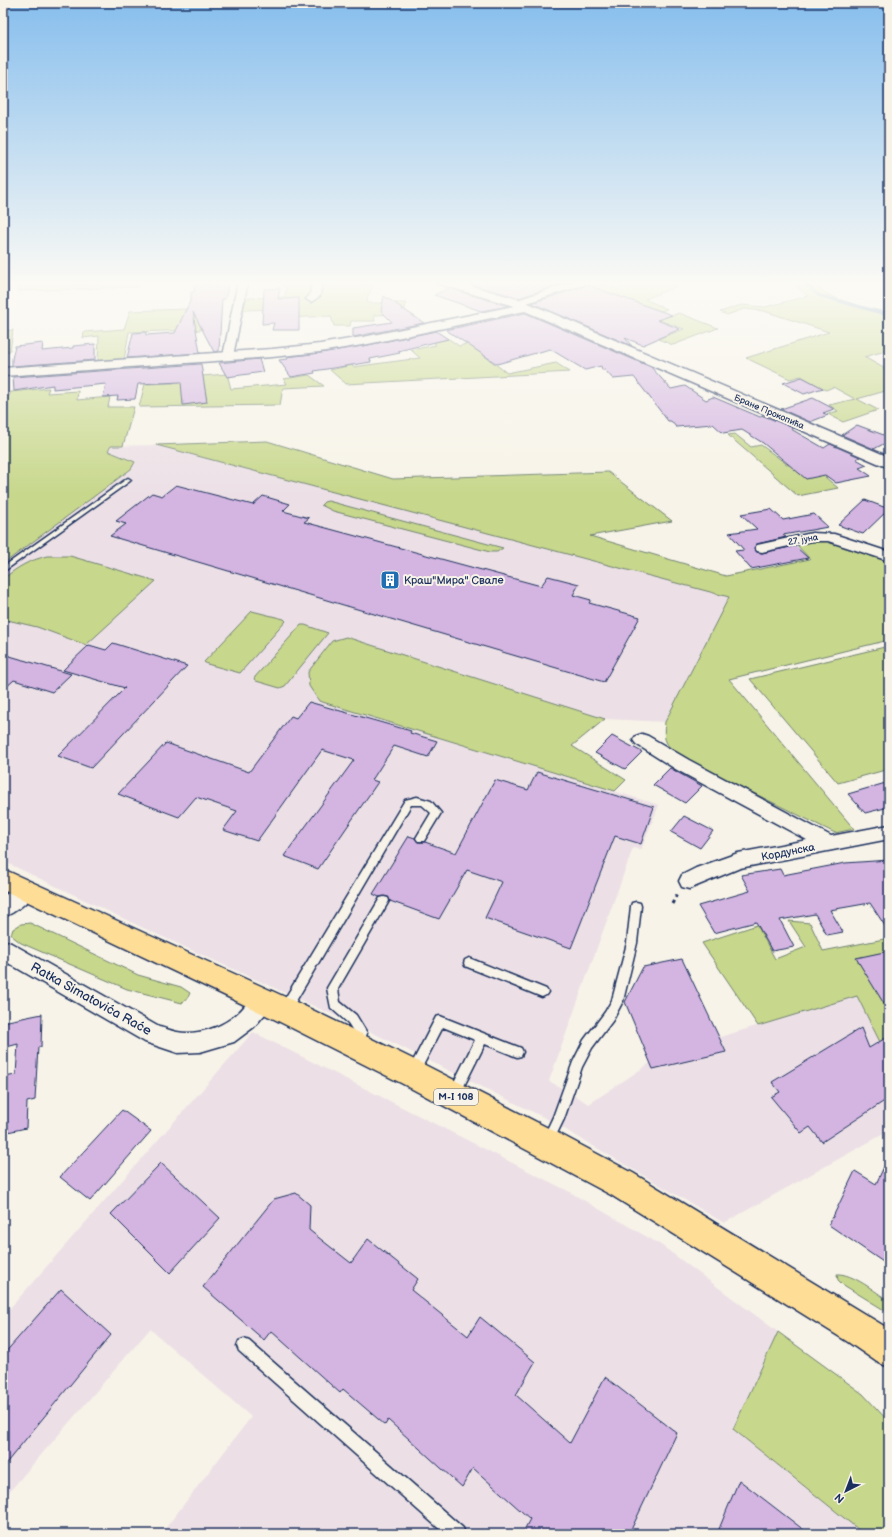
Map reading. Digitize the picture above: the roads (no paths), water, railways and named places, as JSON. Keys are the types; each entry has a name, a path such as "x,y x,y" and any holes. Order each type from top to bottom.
{"main road":[{"name":"M-I 108","path":"14,885 274,1005 413,1074 547,1144 622,1184 860,1330 889,1350"}],"street":[{"path":"3,372 269,353"},
{"name":"Бране Прокопића","path":"632,353 889,463"},
{"name":"27. јуна","path":"762,548 812,537 829,537 889,557"},
{"path":"642,740 683,765 830,844"},
{"name":"Кордунска","path":"690,881 703,874 738,861 889,832"},
{"path":"3,908 14,885"},
{"name":"Ratka Simatovića Raće","path":"3,949 153,1035 178,1043 200,1042 226,1035 246,1020 274,1005"}],"lane":[{"path":"3,570 128,480"},
{"path":"274,1005 408,802 417,801 429,804 436,813 421,838"},
{"path":"358,1047 361,1033 352,1019 335,1005 332,988 384,901"},
{"path":"547,1144 558,1120 577,1066 588,1044 609,1016 617,1002 632,942 636,906"},
{"path":"469,963 542,992"},
{"path":"413,1074 440,1021 517,1052"},
{"path":"453,1096 482,1038"},
{"path":"244,1346 457,1534"}],"place":[{"name":"Краш\"Мира\" Свале","path":"390,580"}]}
